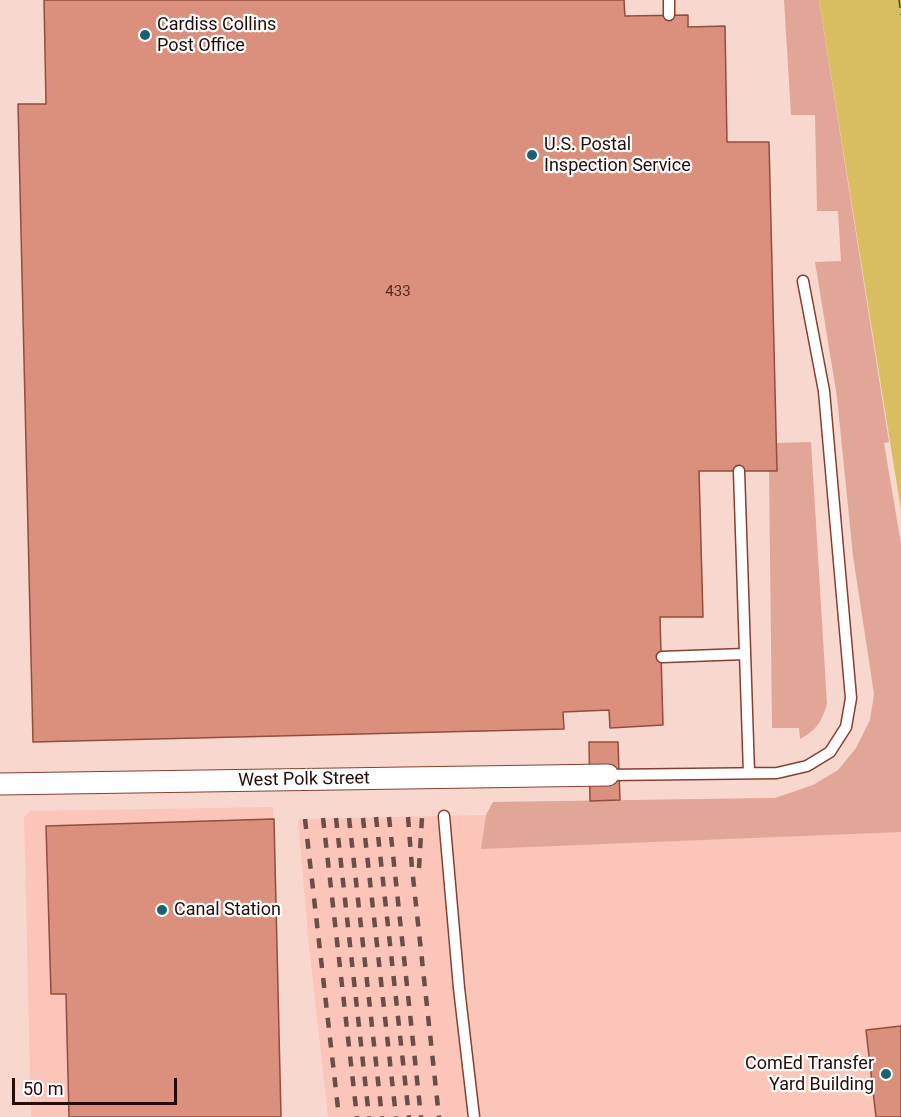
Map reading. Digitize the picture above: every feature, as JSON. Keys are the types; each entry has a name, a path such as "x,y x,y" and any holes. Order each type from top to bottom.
{"street":[{"name":"West Polk Street","path":"0,784 608,775"}],"lane":[{"path":"669,0 669,15"},
{"path":"608,775 777,773 807,766 830,752 846,727 851,698 824,392 802,281"},
{"path":"739,471 749,773"},
{"path":"662,657 745,654"},
{"path":"444,816 459,988 474,1117"}],"shaded area":[{"path":"784,0 819,0 889,442 884,443 901,544 901,832 481,849 486,815 493,802 775,798 813,785 838,770 856,748 870,720 874,694 853,556 837,397 815,262 841,261 838,211 817,211 815,115 791,115"},
{"path":"819,0 901,0 901,510"},
{"path":"811,442 827,704 818,725 800,739 799,728 772,728 769,471 777,470 777,443"},
{"path":"901,796 901,1117 328,1117 298,819 486,815 493,802"},
{"name":"Canal Station","path":"273,807 281,1117 31,1117 24,818 27,814 30,811"}],"building":[{"path":"44,0 624,0 625,16 688,15 688,27 725,26 727,142 769,142 777,471 699,471 703,617 660,617 663,725 610,728 609,710 563,712 564,729 33,742 18,104 46,104"},
{"path":"589,742 618,742 620,800 590,801"},
{"name":"Canal Station","path":"274,819 281,1117 69,1117 66,994 51,994 46,826"},
{"name":"ComEd Transfer Yard Building","path":"901,1026 901,1117 876,1117 866,1030"}],"ferry route":[{"path":"899,0 901,15"}],"railway":[{"path":"376,817 409,1117"},
{"path":"389,817 421,1117"},
{"path":"408,817 439,1117"},
{"path":"419,868 422,817"},
{"path":"323,818 357,1117"},
{"path":"336,818 369,1117"},
{"path":"349,818 382,1117"},
{"path":"363,818 396,1117"},
{"path":"305,819 339,1117"}],"place":[{"name":"Cardiss Collins Post Office","path":"145,35"},
{"name":"U.S. Postal Inspection Service","path":"532,155"},
{"name":"Canal Station","path":"162,910"},
{"name":"ComEd Transfer Yard Building","path":"886,1074"}]}
